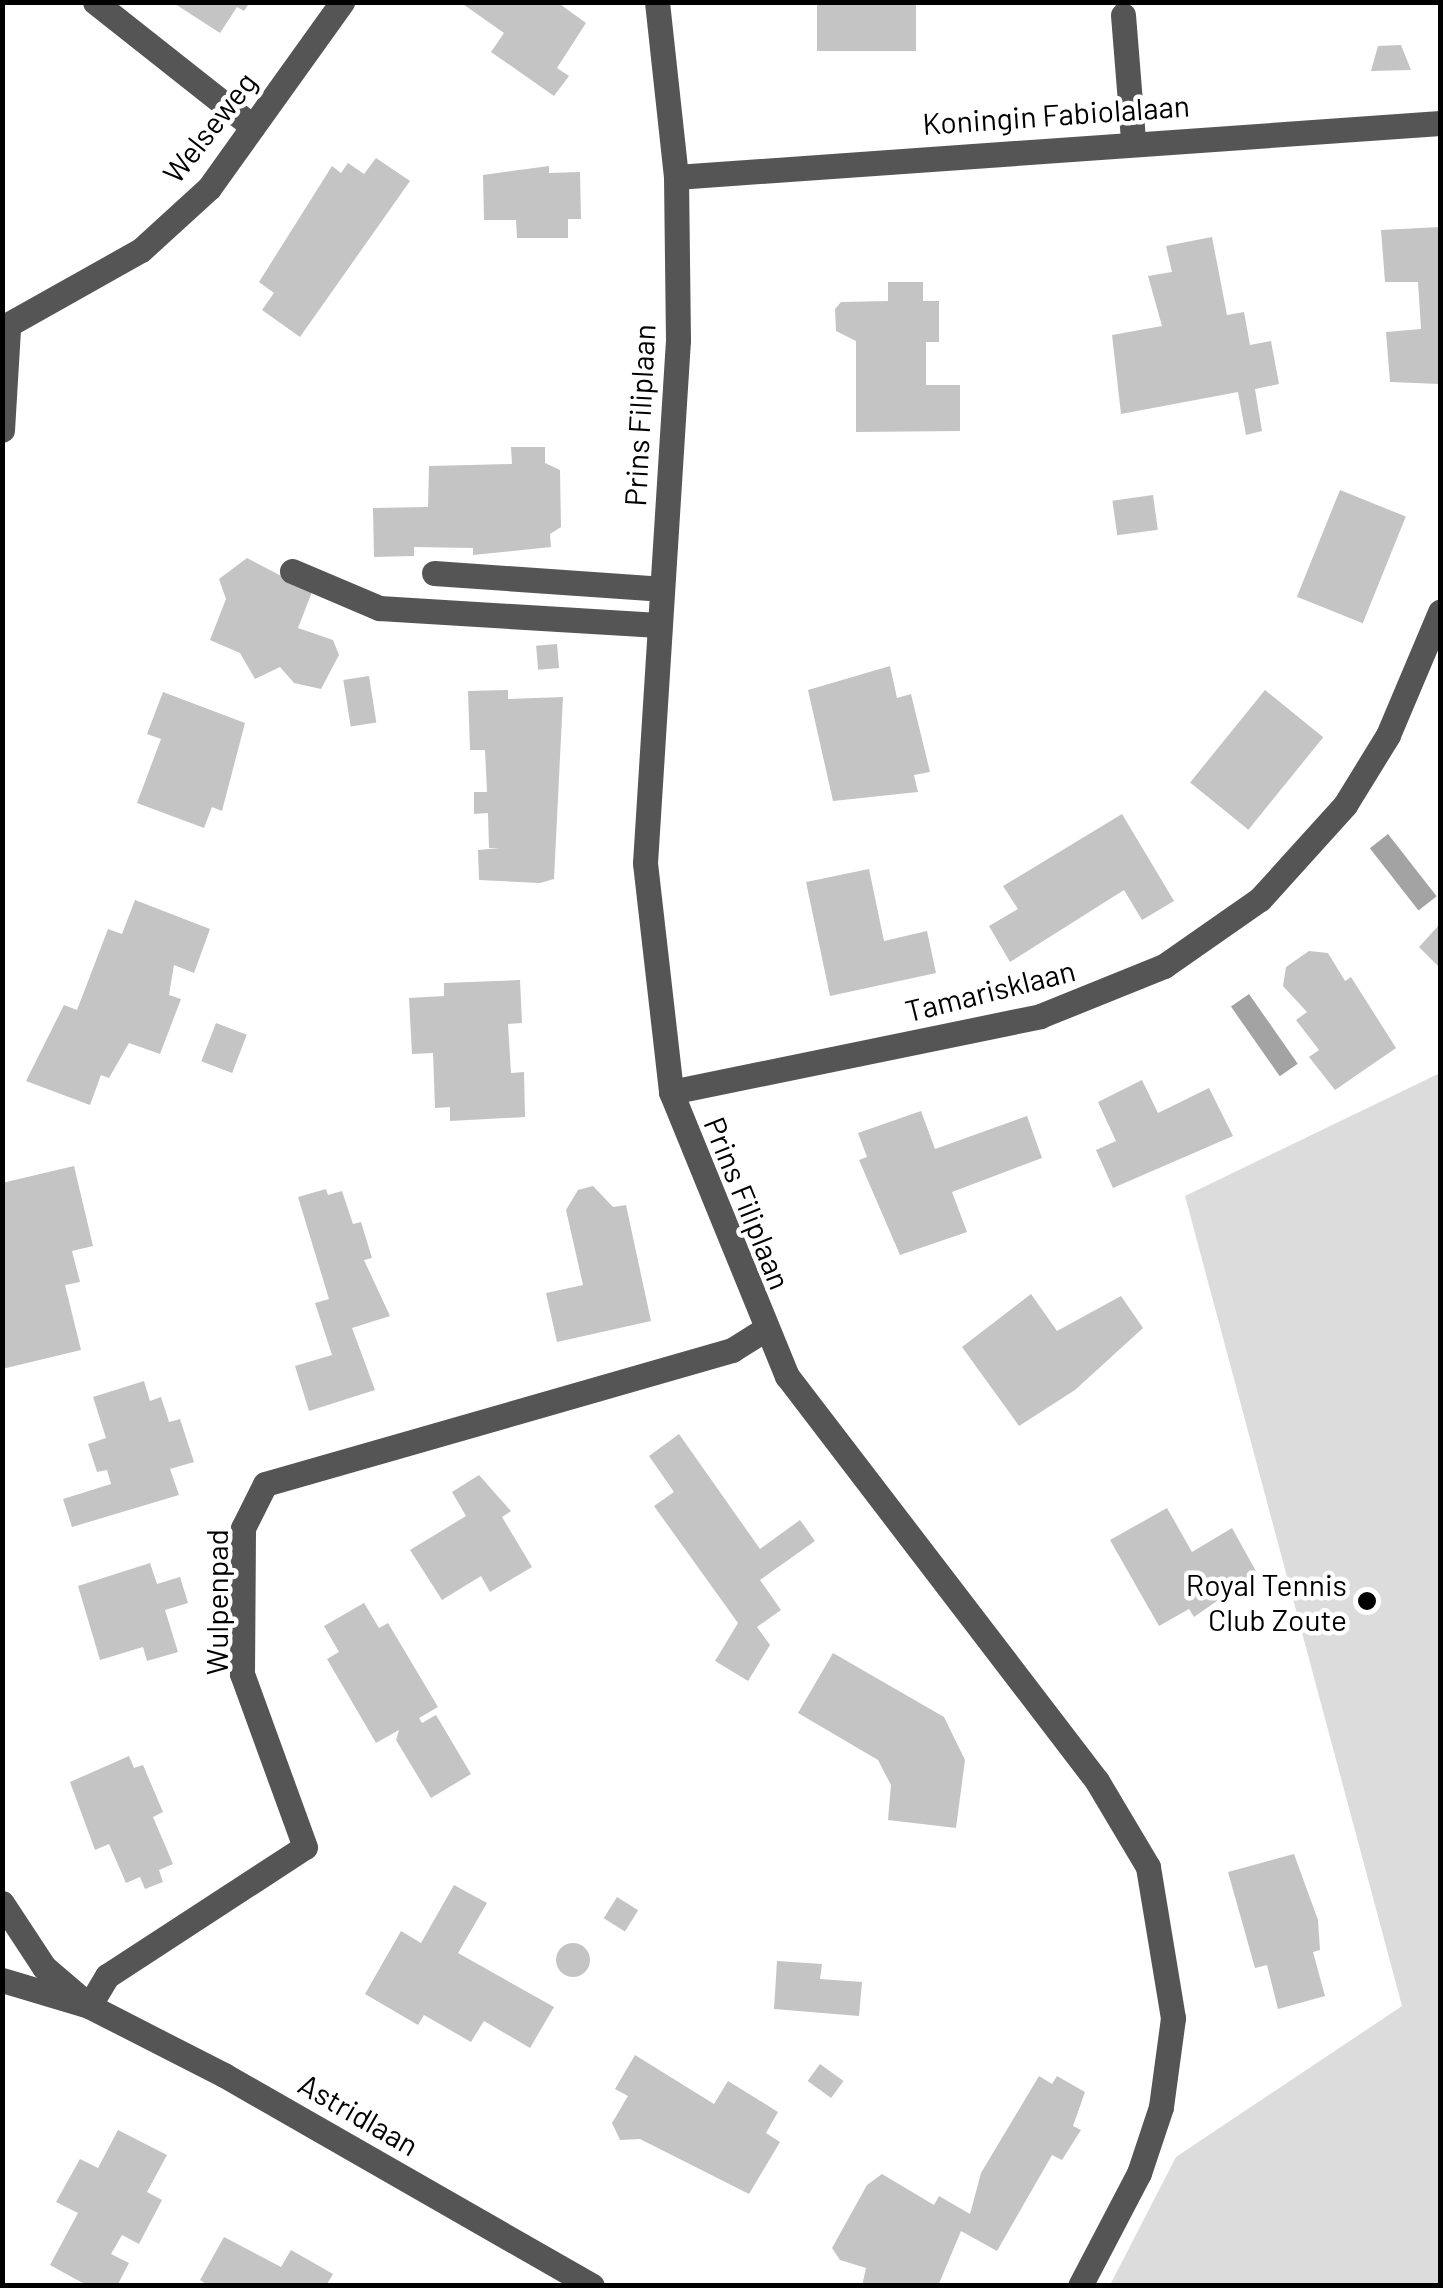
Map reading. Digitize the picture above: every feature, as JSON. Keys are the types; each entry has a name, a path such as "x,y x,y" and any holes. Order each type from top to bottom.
{"street":[{"path":"95,2 253,128"},
{"name":"Welseweg","path":"5,328 140,250 209,188 342,2"},
{"name":"Prins Filiplaan","path":"657,2 676,176 678,340 645,863 671,1092 764,1330 787,1376 1096,1781 1148,1867 1173,2018 1161,2107 1140,2173 1080,2286"},
{"path":"1123,15 1132,140"},
{"name":"Koningin Fabiolalaan","path":"676,176 1132,140 1440,122"},
{"path":"2,430 5,328"},
{"path":"292,571 379,608 658,625"},
{"path":"434,573 660,588"},
{"name":"Tamarisklaan","path":"671,1092 1040,1016 1180,956 1260,899 1345,806 1388,735 1440,612"},
{"name":"Wulpenpad","path":"89,2006 108,1976 305,1846 242,1674 243,1528 266,1484 732,1350 764,1330"},
{"path":"2,1903 44,1968 89,2006"},
{"path":"2,1980 89,2006"},
{"name":"Astridlaan","path":"89,2006 592,2286"}],"shaded area":[{"path":"1388,834 1437,896 1419,910 1370,848"},
{"path":"1249,994 1298,1064 1280,1076 1231,1007"},
{"name":"Royal Tennis Club Zoute","path":"1440,1073 1440,2285 1110,2285 1176,2157 1402,2006 1185,1196"}],"building":[{"path":"172,2 250,2 244,11 237,7 220,33"},
{"path":"460,2 557,2 586,23 557,68 569,76 554,96 491,52 504,33"},
{"path":"817,2 916,2 916,51 817,51"},
{"path":"1401,45 1411,70 1371,71 1378,46"},
{"path":"376,158 410,181 300,337 262,310 274,293 259,282 332,166 341,173 348,163 364,174"},
{"path":"549,166 549,173 580,172 581,219 568,219 568,238 517,238 516,220 484,220 483,175"},
{"path":"1440,227 1440,384 1390,382 1386,332 1421,329 1418,282 1385,282 1381,230"},
{"path":"1212,237 1227,315 1244,312 1250,345 1271,341 1279,384 1255,389 1262,431 1246,435 1238,392 1121,414 1112,335 1162,326 1148,276 1172,272 1166,246"},
{"path":"888,282 923,282 923,301 939,301 939,342 926,342 926,385 960,385 960,431 856,432 856,341 836,331 835,309 841,302 888,301"},
{"path":"511,447 545,447 545,463 560,470 561,527 550,534 551,547 473,555 473,548 414,547 414,556 374,557 373,508 428,507 429,466 512,464"},
{"path":"1340,490 1406,517 1363,623 1297,597"},
{"path":"1153,495 1158,530 1117,535 1112,501"},
{"path":"247,558 312,592 298,628 333,640 339,655 321,689 294,683 280,667 255,679 240,653 210,640 226,599 219,579"},
{"path":"557,644 559,668 538,670 536,646"},
{"path":"890,666 897,698 911,694 930,772 914,775 918,792 833,801 808,690"},
{"path":"369,676 376,722 351,726 343,680"},
{"path":"508,690 508,699 563,697 554,879 540,883 479,880 478,850 500,848 489,848 488,813 474,814 474,792 487,792 485,750 470,750 468,691"},
{"path":"1265,690 1323,737 1248,830 1190,782"},
{"path":"163,692 245,723 222,811 212,807 204,828 137,803 161,739 147,734"},
{"path":"1122,814 1174,901 1142,920 1124,890 1010,962 989,926 1018,909 1003,886"},
{"path":"869,869 884,941 927,931 936,973 830,996 806,882"},
{"path":"135,900 210,929 194,973 174,965 169,995 181,999 160,1054 129,1043 109,1078 101,1075 90,1105 26,1081 64,1005 77,1010 108,929 122,934"},
{"path":"1440,924 1440,968 1419,947"},
{"path":"1309,951 1328,953 1345,981 1351,977 1396,1048 1335,1090 1309,1057 1319,1050 1296,1020 1307,1012 1283,986 1286,967"},
{"path":"520,980 522,1023 508,1024 511,1073 524,1072 525,1117 450,1121 450,1107 435,1108 433,1053 412,1054 409,998 444,996 444,983"},
{"path":"216,1023 247,1035 232,1073 201,1061"},
{"path":"1142,1080 1158,1113 1209,1088 1233,1136 1113,1188 1096,1150 1116,1141 1098,1102"},
{"path":"921,1111 935,1149 1027,1116 1042,1158 952,1192 967,1232 900,1255 859,1160 867,1157 858,1133"},
{"path":"74,1166 93,1246 72,1251 80,1282 65,1285 81,1350 2,1369 2,1183"},
{"path":"593,1186 613,1207 626,1205 651,1321 557,1342 546,1293 583,1285 566,1210 578,1190"},
{"path":"326,1189 328,1195 342,1191 353,1224 361,1222 372,1258 364,1260 390,1316 352,1328 375,1390 309,1411 295,1366 332,1355 315,1303 329,1299 298,1197"},
{"path":"1031,1294 1057,1331 1121,1296 1143,1328 1075,1390 1019,1426 962,1347"},
{"path":"144,1381 150,1401 161,1397 169,1422 180,1419 194,1462 170,1469 179,1495 72,1527 63,1499 111,1484 107,1470 97,1472 88,1444 106,1438 93,1397"},
{"path":"679,1434 760,1549 800,1520 815,1541 760,1580 781,1610 757,1627 770,1645 748,1681 715,1661 738,1623 654,1506 674,1492 649,1456"},
{"path":"479,1475 511,1511 502,1517 532,1567 490,1592 481,1576 442,1600 410,1550 466,1516 452,1492"},
{"path":"1167,1508 1192,1552 1232,1528 1257,1573 1194,1617 1189,1609 1159,1626 1110,1540"},
{"path":"150,1563 157,1584 180,1577 188,1603 165,1610 178,1652 147,1661 143,1647 100,1660 78,1586"},
{"path":"364,1603 379,1628 388,1623 438,1707 419,1718 422,1723 436,1715 471,1774 431,1798 396,1740 399,1730 376,1743 327,1659 339,1652 324,1626"},
{"path":"833,1653 944,1717 965,1760 956,1828 888,1820 891,1785 878,1760 798,1713"},
{"path":"129,1756 134,1768 143,1765 163,1812 153,1817 173,1864 159,1870 163,1882 145,1889 140,1877 126,1883 109,1844 95,1850 70,1782"},
{"path":"1294,1854 1318,1920 1320,1950 1313,1952 1325,1996 1278,2009 1267,1965 1255,1968 1228,1872"},
{"path":"454,1885 487,1903 458,1953 554,2007 530,2048 484,2021 471,2042 424,2015 418,2025 365,1994 401,1931 421,1943"},
{"path":"617,1897 638,1910 625,1931 604,1918"},
{"path":"573,1943 585,1948 590,1960 585,1972 573,1977 561,1972 556,1960 561,1948"},
{"path":"777,1961 822,1964 820,1979 862,1982 859,2016 774,2009"},
{"path":"635,2055 714,2104 728,2081 778,2112 766,2133 780,2142 749,2194 640,2139 620,2140 612,2123 628,2096 615,2089"},
{"path":"820,2064 843,2081 831,2098 808,2081"},
{"path":"1039,2076 1052,2084 1057,2076 1085,2092 1073,2126 1081,2130 1062,2160 1052,2155 997,2251 961,2231 938,2286 862,2286 866,2268 840,2260 832,2248 867,2185 882,2174 934,2205 939,2196 970,2214 981,2173"},
{"path":"118,2130 167,2155 147,2192 162,2200 139,2244 122,2235 111,2254 129,2263 117,2286 88,2286 50,2265 78,2213 56,2202 80,2159 98,2168"},
{"path":"224,2237 281,2267 291,2250 333,2274 326,2286 209,2286 200,2280"}],"place":[{"name":"Royal Tennis Club Zoute","path":"1367,1601"}]}
